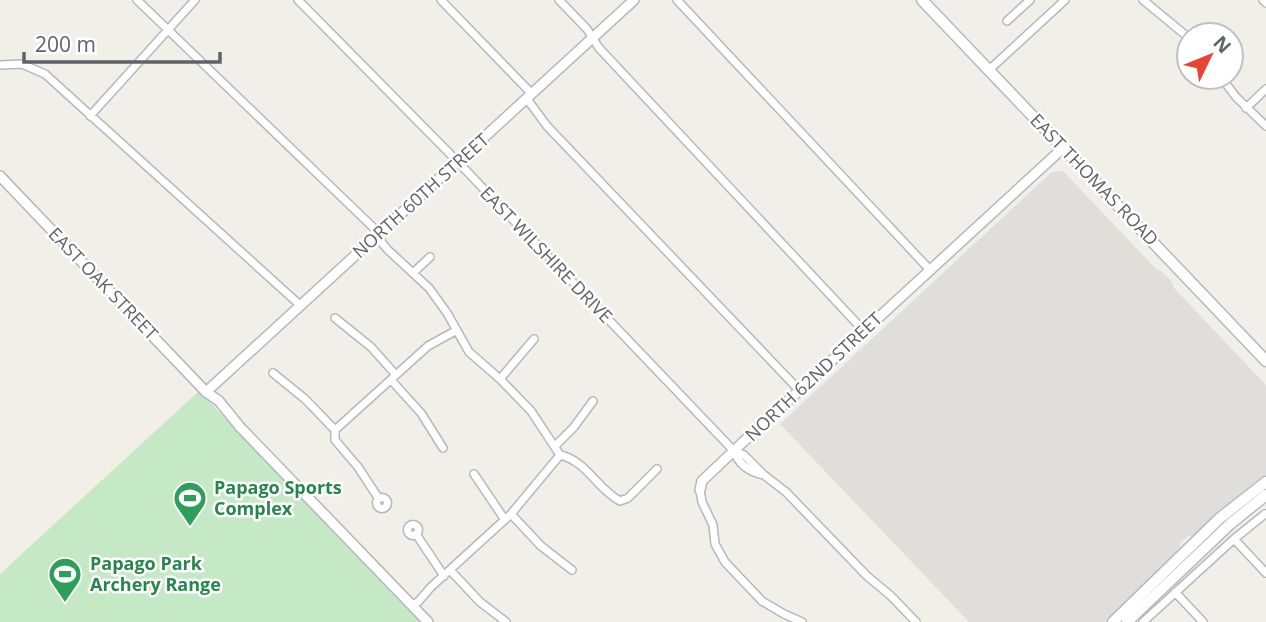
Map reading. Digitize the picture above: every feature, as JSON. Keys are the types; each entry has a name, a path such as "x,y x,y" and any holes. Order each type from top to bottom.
{"main road":[{"name":"EAST THOMAS ROAD","path":"922,0 1266,360"},
{"path":"1127,622 1266,482"},
{"path":"1113,622 1231,516 1266,495"}],"street":[{"path":"137,0 379,234 382,243 436,297 469,352 500,379 539,421 560,455"},
{"path":"90,116 195,0"},
{"name":"EAST WILSHIRE DRIVE","path":"298,0 458,162 734,451 737,461 755,473 764,475 786,492 867,576 891,596 911,620"},
{"path":"441,0 530,97 547,126 799,390"},
{"path":"559,0 587,29 599,48 864,331"},
{"name":"NORTH 60TH STREET","path":"206,392 634,0"},
{"path":"677,0 930,270"},
{"path":"1007,21 1030,0"},
{"path":"989,70 1065,0"},
{"path":"1143,0 1175,26"},
{"path":"0,65 22,64 45,74 301,306"},
{"path":"1246,108 1266,89"},
{"path":"1232,91 1266,126"},
{"name":"NORTH 62ND STREET","path":"803,622 762,601 724,562 715,544 713,525 702,502 702,481 1063,148"},
{"name":"EAST OAK STREET","path":"0,176 206,392 219,401 240,427 428,622"},
{"path":"413,272 430,257"},
{"path":"335,318 371,346 421,413 443,448"},
{"path":"335,430 428,346 457,330"},
{"path":"500,379 534,339"},
{"path":"272,373 305,399 335,430 335,440 358,467 379,499"},
{"path":"555,446 574,427 593,401"},
{"path":"560,455 584,466 612,497 620,501 628,498 657,468"},
{"path":"412,605 424,597 431,587 508,517 560,455"},
{"path":"474,474 508,517 572,570"},
{"path":"1143,622 1265,514"},
{"path":"416,534 447,573 506,622"},
{"path":"1234,539 1266,573"},
{"path":"1175,592 1203,622"}],"shaded area":[{"path":"1063,171 1157,270 1173,283 1173,287 1266,385 1266,476 1215,514 1194,535 1188,536 1180,543 1180,549 1106,622 969,622 780,424 1052,172"}],"green space":[{"name":"Papago Sports Complex","path":"199,391 421,622 0,622 0,574"}],"place":[{"name":"Papago Sports Complex","path":"190,528"},
{"name":"Papago Park Archery Range","path":"65,604"}]}
